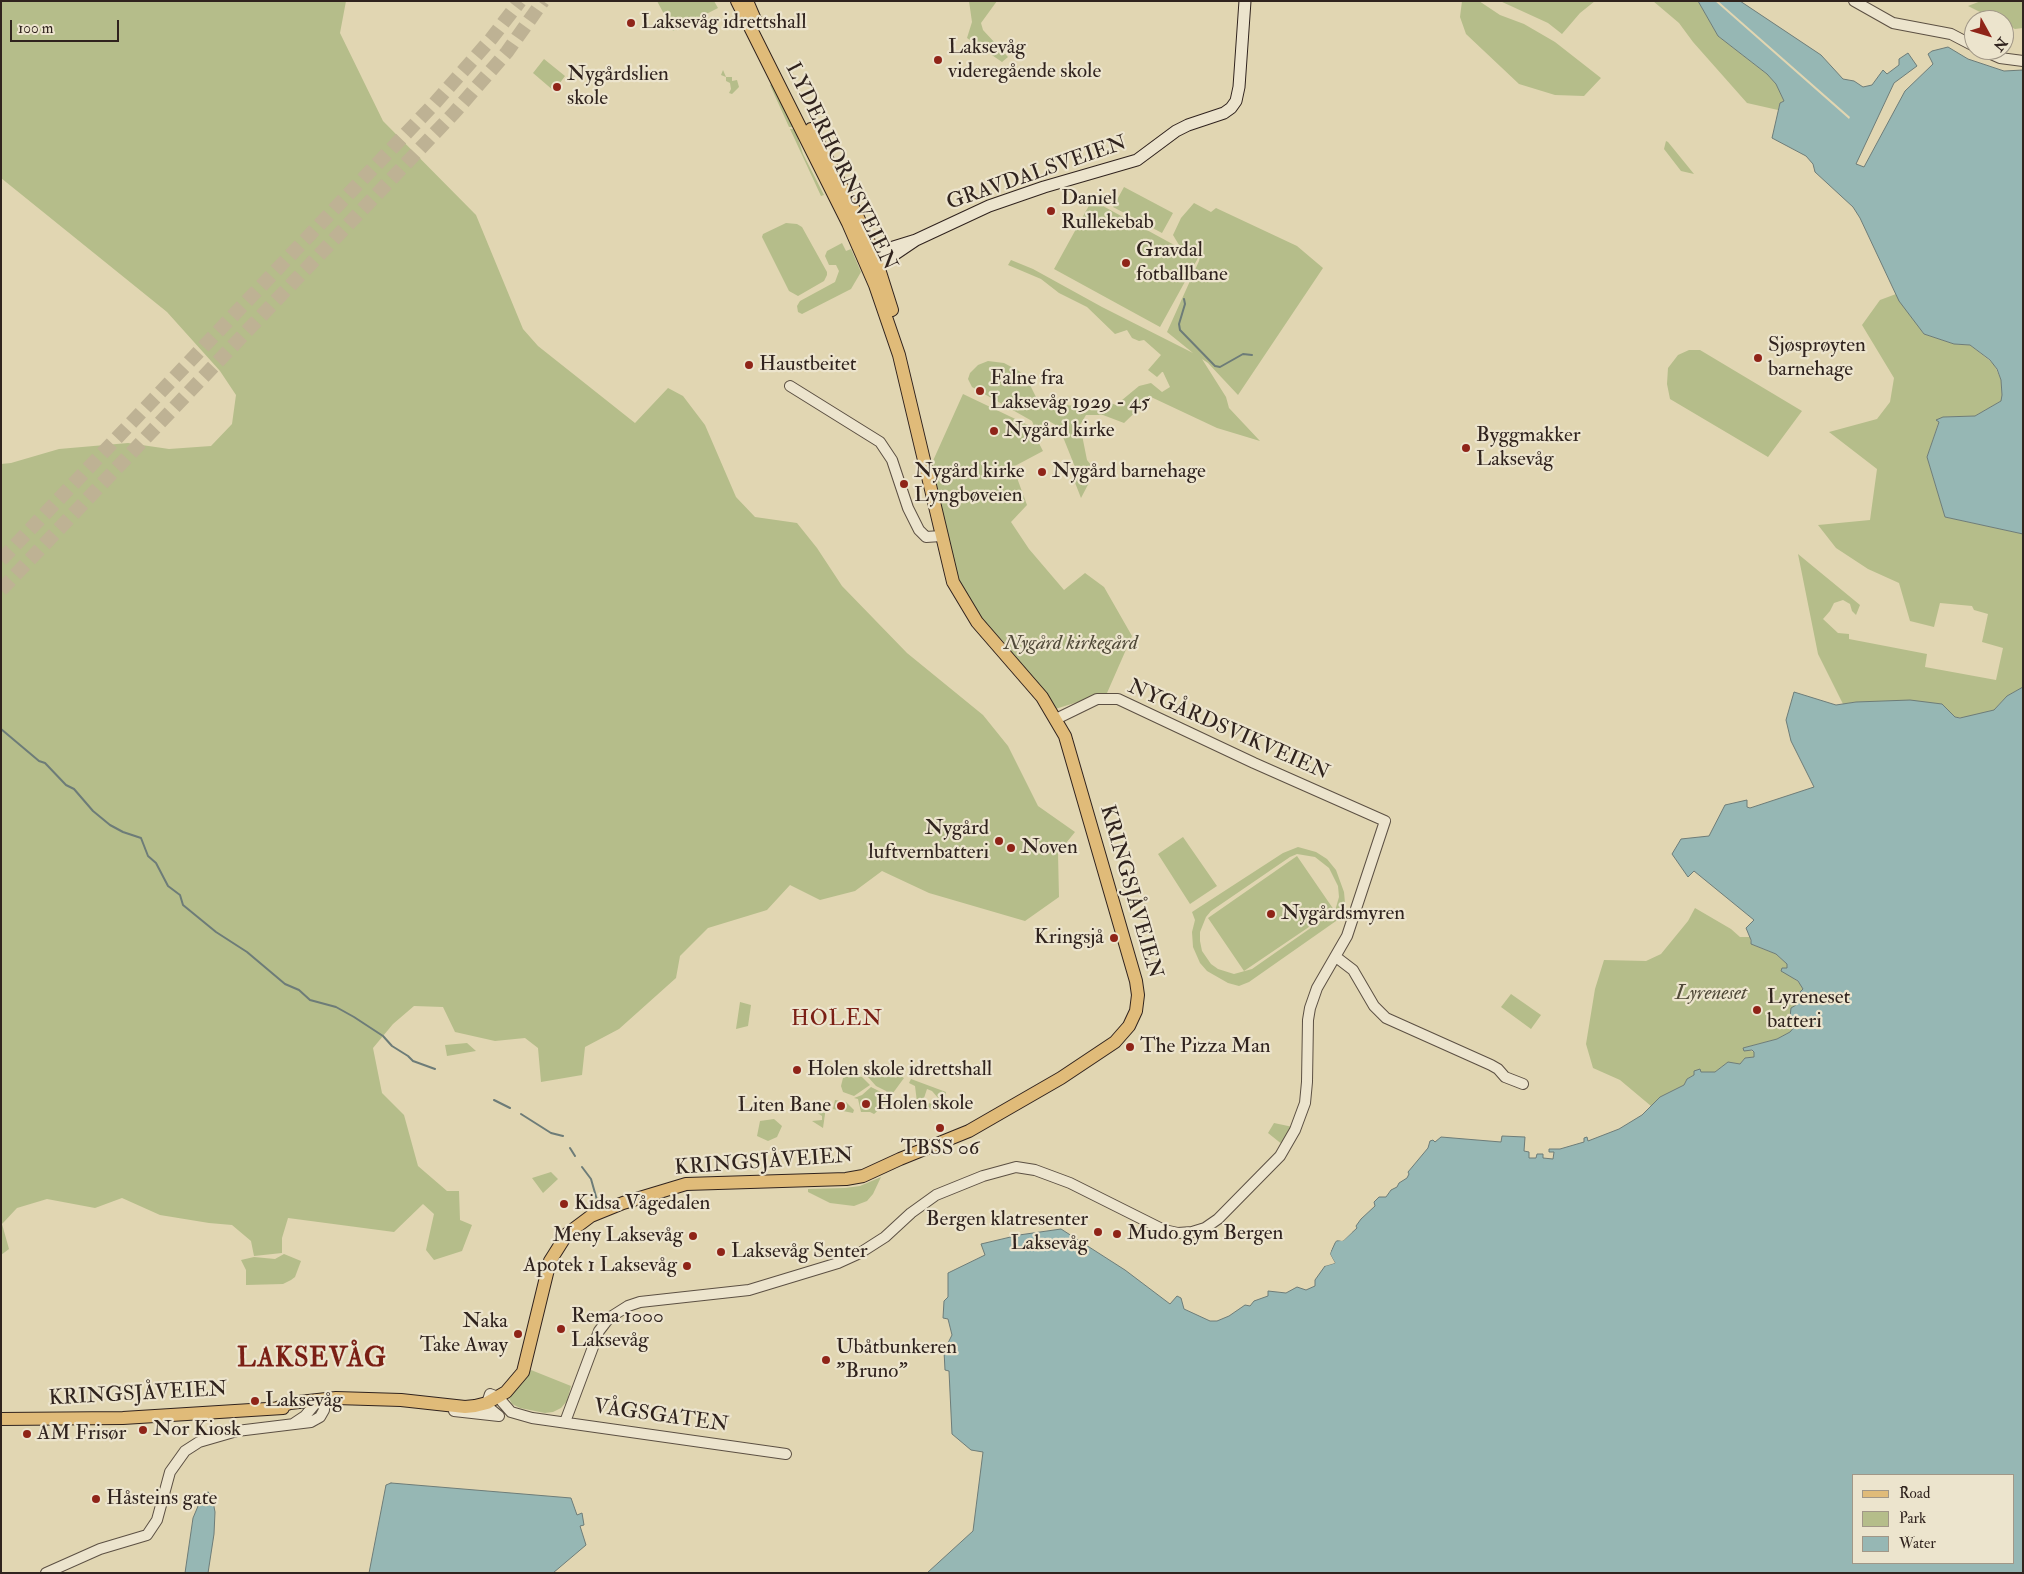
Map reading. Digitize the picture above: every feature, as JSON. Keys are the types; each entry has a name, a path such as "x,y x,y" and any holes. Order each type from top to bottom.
{"main road":[{"name":"LYDERHORNSVEIEN","path":"737,1 803,131 873,260"},
{"name":"LYDERHORNSVEIEN","path":"747,1 803,116 856,213 891,308 899,354 941,536"},
{"name":"GRAVDALSVEIEN","path":"873,260 989,206 1044,186 1136,160 1176,131 1224,113 1236,101 1239,87 1245,1"},
{"name":"KRINGSJÅVEIEN","path":"1,1419 123,1418 277,1408 290,1403 393,1406 413,1402 474,1406 492,1398 516,1381 523,1372 550,1261 567,1234 591,1216 623,1203 686,1184 821,1180 863,1176 969,1131 990,1120 1093,1058 1115,1042 1126,1031 1136,1011 1138,1000 1137,987 1071,753 1056,719 1042,697 977,622 953,582 941,536"}],"street":[{"path":"1854,1 1893,23 1950,34 1964,41"},
{"path":"790,386 880,442 892,460 908,508 919,530 926,537 941,536"},
{"name":"NYGÅRDSVIKVEIEN","path":"1056,719 1097,699 1118,699 1254,763 1385,821 1352,926 1336,957"},
{"path":"565,1422 599,1331 618,1311 640,1302 749,1290 838,1263 860,1253 885,1237 911,1213 936,1195 1005,1169 1016,1167 1035,1170 1070,1183 1164,1230 1178,1233 1206,1228 1218,1219 1272,1164 1292,1136 1304,1108 1306,1094 1307,1026 1310,1008 1317,988 1336,957 1353,970 1374,1006 1386,1018 1492,1065 1510,1080 1523,1084"},
{"path":"492,1398 490,1410 499,1416"},
{"name":"VÅGSGATEN","path":"492,1398 511,1412 532,1418"},
{"name":"VÅGSGATEN","path":"434,1403 454,1412 565,1422 786,1454"},
{"path":"46,1573 100,1549 147,1535 157,1520 166,1484 176,1462 185,1451 199,1442 237,1431 293,1424 318,1404"}],"green space":[{"path":"1,1 346,1 340,33 383,121 476,215 523,329 538,346 635,423 668,388 683,396 705,425 736,497 755,517 797,523 817,548 842,586 907,653 983,715 1008,746 1038,806 1075,832 1058,853 1059,897 1025,921 929,893 882,871 855,891 820,900 790,885 767,910 708,928 680,956 676,978 619,1029 585,1047 582,1075 541,1082 538,1048 525,1038 495,1041 455,1032 443,1007 414,1006 393,1024 373,1048 382,1093 404,1115 418,1166 447,1191 459,1191 460,1220 472,1225 462,1251 434,1260 426,1250 434,1214 423,1204 394,1232 288,1218 282,1238 282,1253 254,1256 251,1241 232,1225 160,1215 122,1198 95,1208 47,1199 17,1208 2,1224 9,1249 1,1255 1,464 11,463 59,449 128,443 169,449 211,446 232,424 236,395 220,371 167,312 1,178"},
{"path":"657,1 714,1 718,8 673,31"},
{"path":"969,1 997,1 981,23 983,30 1008,57 1002,62 967,38 972,22"},
{"path":"1462,1 1479,1 1500,15 1524,24 1555,42 1601,78 1584,96 1555,95 1519,84 1466,34 1460,17"},
{"path":"1500,1 1595,1 1580,13 1562,34 1548,23"},
{"path":"1653,1 1698,1 1718,36 1767,74 1776,84 1784,101 1780,103 1778,110 1747,103 1693,42 1679,23"},
{"path":"1981,1 2023,1 2023,28 2014,29 2014,10 1976,10 1968,6"},
{"path":"544,59 565,76 554,91 533,73"},
{"path":"726,77 732,77 732,81 737,80 739,87 732,94 729,93 731,89 730,83 726,81"},
{"path":"772,84 794,127 789,127 770,85"},
{"path":"790,129 795,129 803,154 824,195 821,196"},
{"path":"1666,141 1694,174 1681,171 1664,149"},
{"path":"1124,187 1173,213 1162,233 1113,207"},
{"name":"Gravdal fotballbane","path":"1092,200 1198,258 1160,327 1054,269"},
{"path":"1194,203 1211,212 1216,208 1297,246 1323,268 1238,395 1202,359 1226,397 1229,408 1260,441 1217,428 1151,397 1124,423 1103,415 1086,415 1080,425 1087,460 1091,465 1086,478 1092,477 1081,498 1074,480 1079,477 1059,427 1049,421 1046,424 1041,443 1032,421 972,387 968,379 970,373 978,365 988,361 1004,363 1019,371 1027,379 1039,403 1091,407 1108,402 1116,405 1139,386 1151,383 1162,392 1170,387 1163,372 1157,377 1148,370 1161,355 1144,340 1139,341 1132,338 1127,330 1115,334 1087,307 1059,293 1041,279 1008,265 1011,260 1033,269 1102,307 1193,353 1167,332 1199,261 1200,256 1179,245 1173,235 1181,218"},
{"path":"786,223 797,224 802,227 827,272 824,281 798,296 789,291 762,237 763,234"},
{"path":"842,243 846,251 851,249 861,272 851,289 802,314 798,312 797,306 800,301 835,282 839,271 836,265 829,265 825,256 827,251"},
{"path":"1896,294 1924,334 1954,344 1970,345 1994,364 2001,380 2001,401 1975,416 1943,417 1939,421 1927,457 1945,517 2023,534 2023,687 2007,696 1994,710 1966,718 1955,717 1942,704 1856,702 1843,704 1818,654 1798,554 1860,605 1856,615 1852,611 1850,604 1843,600 1834,603 1823,619 1838,633 1849,634 1849,639 1927,654 1925,667 1996,680 2003,648 1982,642 1988,614 1974,610 1972,606 1940,603 1934,627 1910,621 1899,583 1868,569 1836,548 1818,525 1870,520 1877,469 1829,432 1877,419 1890,402 1894,378 1862,325 1880,300"},
{"path":"1689,350 1700,350 1802,411 1768,457 1670,399 1667,384 1668,368 1678,355"},
{"name":"Nygård kirkegård","path":"963,394 1030,426 1043,451 1013,467 1027,505 1011,522 1029,549 1064,590 1085,573 1104,587 1132,636 1107,693 1052,710 1007,645 980,619 952,576 932,463"},
{"path":"1183,837 1217,886 1190,904 1158,854"},
{"name":"Nygårdsmyren","path":"1298,847 1316,852 1327,859 1336,870 1344,892 1346,914 1249,982 1239,986 1228,983 1207,971 1200,963 1193,947 1192,932 1195,920 1192,912 1283,853","holes":["1297,854 1315,857 1329,868 1338,886 1339,897 1335,911 1252,969 1234,974 1218,969 1211,964 1202,951 1200,941 1200,932 1206,917 1211,911 1290,857"]},
{"name":"Nygårdsmyren","path":"1297,856 1334,910 1244,971 1208,918"},
{"name":"Lyreneset","path":"1695,908 1731,929 1740,937 1750,937 1751,944 1776,954 1788,965 1788,974 1801,984 1803,989 1801,1002 1790,1014 1799,1023 1790,1032 1777,1039 1743,1048 1754,1052 1754,1057 1745,1058 1740,1064 1728,1062 1715,1072 1701,1072 1694,1075 1687,1079 1684,1085 1660,1097 1651,1106 1620,1080 1593,1068 1586,1044 1595,989 1604,960 1646,961 1661,954 1688,921"},
{"path":"1511,994 1541,1015 1531,1029 1501,1007"},
{"path":"740,1002 751,1005 748,1026 736,1029"},
{"path":"467,1043 476,1051 447,1056 445,1045"},
{"path":"877,1063 896,1078 899,1075 904,1078 893,1093 892,1098 889,1098 886,1091 876,1086 868,1077 878,1067"},
{"path":"852,1075 862,1077 870,1085 854,1096 843,1092 841,1086 843,1078"},
{"path":"911,1079 946,1092 946,1101 940,1108 928,1109 928,1107 899,1110 906,1106 927,1106 929,1103 934,1105 939,1099 932,1091 927,1089 923,1101 917,1102 915,1086 909,1083"},
{"path":"871,1087 881,1092 888,1102 874,1114 861,1112 858,1099 854,1098 862,1095"},
{"name":"Liten Bane","path":"835,1100 846,1102 854,1110 853,1113 833,1109"},
{"path":"824,1106 826,1107 823,1128 812,1121 822,1120 822,1116 816,1112 824,1110"},
{"path":"774,1119 782,1126 777,1137 768,1141 757,1136 760,1121"},
{"path":"1274,1123 1293,1127 1283,1145 1268,1133"},
{"path":"551,1172 558,1179 543,1193 532,1178"},
{"path":"881,1177 873,1194 867,1201 854,1206 830,1203 808,1192 808,1189 860,1186"},
{"path":"284,1254 301,1261 295,1277 283,1284 246,1285 246,1270 241,1260 254,1257 275,1259"},
{"path":"531,1370 571,1386 567,1401 561,1408 545,1413 520,1408 512,1404 509,1398"}],"water":[{"path":"1698,1 1740,1 1821,55 1843,79 1854,81 1863,87 1872,85 1883,70 1887,74 1899,65 1899,59 1908,53 1917,66 1894,83 1856,164 1864,167 1905,91 1933,64 1928,54 1932,51 1948,47 1964,57 1964,60 1971,60 2004,71 2023,70 2023,534 1945,517 1927,457 1939,422 1936,420 1943,417 1975,416 2001,401 2001,380 1997,369 1990,360 1970,345 1954,344 1924,334 1899,301 1853,207 1815,172 1813,164 1806,156 1772,138 1780,103 1784,101 1776,84 1767,74 1718,36"},
{"path":"2023,687 2023,1573 927,1573 973,1531 983,1452 971,1450 952,1434 949,1371 945,1370 944,1351 952,1335 948,1319 943,1318 944,1301 948,1297 948,1273 985,1255 981,1244 1019,1235 1061,1229 1125,1270 1170,1304 1177,1296 1181,1298 1184,1309 1210,1321 1217,1321 1229,1316 1245,1305 1250,1306 1254,1301 1268,1296 1268,1291 1286,1293 1297,1287 1306,1290 1315,1286 1315,1280 1325,1266 1335,1263 1330,1254 1336,1241 1344,1240 1357,1228 1356,1226 1361,1219 1375,1206 1374,1202 1379,1197 1386,1197 1391,1190 1407,1178 1408,1172 1428,1148 1430,1141 1433,1140 1435,1142 1441,1137 1501,1142 1502,1136 1525,1137 1524,1151 1529,1152 1529,1158 1536,1158 1537,1154 1543,1154 1543,1158 1553,1159 1554,1152 1549,1152 1549,1149 1560,1149 1584,1142 1584,1138 1587,1137 1588,1141 1619,1129 1642,1115 1660,1097 1684,1085 1687,1079 1694,1075 1694,1071 1700,1069 1701,1072 1715,1072 1728,1062 1740,1064 1745,1058 1754,1057 1752,1050 1744,1051 1743,1048 1777,1039 1790,1032 1798,1023 1796,1019 1790,1017 1791,1008 1801,1002 1802,995 1800,992 1803,989 1798,981 1781,971 1782,968 1787,968 1787,964 1776,954 1751,944 1746,928 1754,920 1694,871 1688,877 1672,854 1681,839 1709,836 1725,805 1747,800 1747,807 1750,808 1814,787 1791,741 1786,720 1794,692 1836,705 1856,702 1910,700 1942,704 1955,717 1960,718 1994,710 2007,696"},
{"path":"391,1483 571,1498 577,1515 582,1513 584,1525 580,1526 586,1545 553,1573 369,1573 386,1485"},
{"path":"208,1492 212,1496 215,1512 214,1534 208,1573 185,1573 193,1518 201,1499"}],"pier":[{"path":"1715,1 1718,1 1850,117 1849,119"},
{"path":"1350,1230 1352,1232 1344,1240 1337,1240 1333,1244 1330,1254 1335,1263 1325,1266 1326,1263 1332,1263 1327,1254 1332,1242 1336,1237 1342,1238"}],"waterway":[{"path":"1184,299 1185,304 1179,324 1180,330 1215,366 1220,367 1243,354 1252,355"},
{"path":"1,729 39,761 45,763 66,785 74,789 93,811 110,825 141,838 148,856 156,863 168,886 180,895 183,905 216,932 247,952 285,984 299,990 310,1000 336,1007 383,1036 392,1046 413,1061 435,1069"},
{"path":"494,1100 510,1108"},
{"path":"521,1114 551,1133 563,1136"},
{"path":"570,1148 575,1156"},
{"path":"582,1167 591,1179 597,1200"}],"tunnel":[{"path":"1,560 434,104 491,39 520,1"},
{"path":"1,590 454,113 507,52 543,1"}],"place":[{"name":"Laksevåg idrettshall","path":"631,23"},
{"name":"Laksevåg videregående skole","path":"938,60"},
{"name":"Nygårdslien skole","path":"557,87"},
{"name":"Daniel Rullekebab","path":"1051,211"},
{"name":"Gravdal fotballbane","path":"1126,263"},
{"name":"Sjøsprøyten barnehage","path":"1758,358"},
{"name":"Haustbeitet","path":"749,365"},
{"name":"Falne fra Laksevåg 1929 - 45","path":"980,391"},
{"name":"Nygård kirke","path":"994,431"},
{"name":"Byggmakker Laksevåg","path":"1466,448"},
{"name":"Nygård barnehage","path":"1042,472"},
{"name":"Nygård kirke Lyngbøveien","path":"904,484"},
{"name":"Nygård luftvernbatteri","path":"999,841"},
{"name":"Noven","path":"1011,848"},
{"name":"Nygårdsmyren","path":"1271,914"},
{"name":"Kringsjå","path":"1114,938"},
{"name":"Lyreneset batteri","path":"1757,1010"},
{"name":"The Pizza Man","path":"1130,1047"},
{"name":"Holen skole idrettshall","path":"797,1070"},
{"name":"Holen skole","path":"866,1104"},
{"name":"Liten Bane","path":"841,1106"},
{"name":"TBSS 06","path":"940,1128"},
{"name":"Kidsa Vågedalen","path":"564,1204"},
{"name":"Bergen klatresenter Laksevåg","path":"1098,1232"},
{"name":"Mudo gym Bergen","path":"1117,1234"},
{"name":"Meny Laksevåg","path":"693,1236"},
{"name":"Laksevåg Senter","path":"721,1252"},
{"name":"Apotek 1 Laksevåg","path":"687,1266"},
{"name":"Rema 1000 Laksevåg","path":"561,1329"},
{"name":"Naka Take Away","path":"518,1334"},
{"name":"Ubåtbunkeren \"Bruno\"","path":"826,1360"},
{"name":"Laksevåg","path":"255,1401"},
{"name":"Nor Kiosk","path":"143,1430"},
{"name":"AM Frisør","path":"27,1434"},
{"name":"Håsteins gate","path":"96,1499"}],"district":[{"name":"HOLEN","path":"837,1020"},
{"name":"LAKSEVÅG","path":"312,1360"}]}
